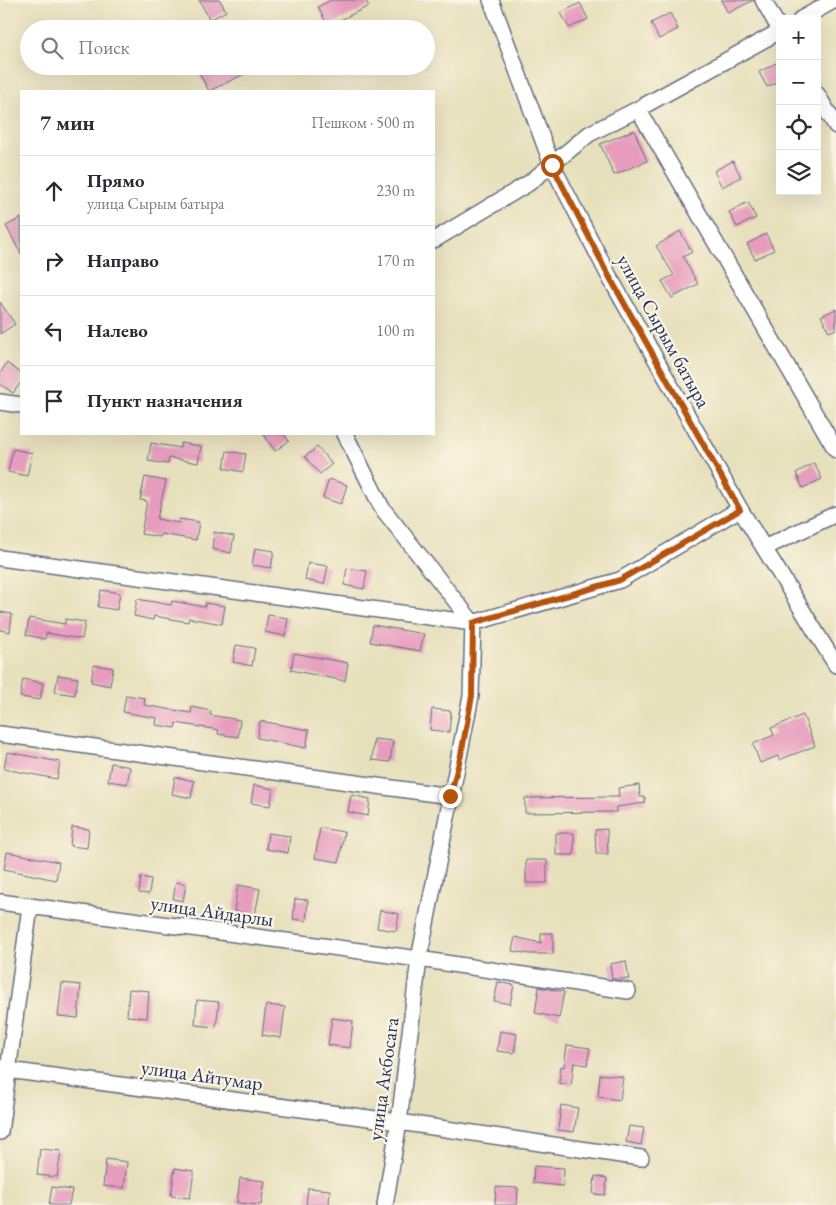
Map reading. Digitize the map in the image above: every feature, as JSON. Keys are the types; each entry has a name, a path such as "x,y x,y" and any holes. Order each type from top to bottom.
{"street":[{"name":"улица Сырым батыра","path":"491,0 552,165 609,276 740,510 836,665"},
{"path":"763,0 776,23"},
{"path":"808,15 835,0"},
{"path":"435,239 529,183 589,134 776,32"},
{"path":"821,101 836,126"},
{"path":"638,109 836,450"},
{"path":"0,402 20,404"},
{"path":"345,435 382,508 473,623"},
{"path":"0,558 473,623 620,580 740,510"},
{"path":"764,548 836,514"},
{"name":"улица Акбосага","path":"386,1205 399,1122 419,959 450,796 461,755 472,696 473,623"},
{"path":"0,734 450,796"},
{"name":"улица Айдарлы","path":"0,902 419,959 628,992"},
{"path":"0,1132 4,1070 30,906"},
{"name":"улица Айтумар","path":"4,1070 399,1122 641,1158"}],"building":[{"path":"199,0 220,0 226,11 210,20"},
{"path":"331,0 365,0 369,6 340,20 325,20 318,7"},
{"path":"721,0 754,0 728,13"},
{"path":"580,3 588,19 569,28 561,13"},
{"path":"670,13 678,29 659,39 651,23"},
{"path":"776,63 776,83 767,87 759,72"},
{"path":"200,75 242,75 211,90 208,90"},
{"path":"634,130 647,161 614,175 600,144"},
{"path":"733,161 741,177 722,187 714,171"},
{"path":"748,202 756,218 737,227 729,212"},
{"path":"20,219 20,252 6,226"},
{"path":"680,231 692,252 683,257 698,284 672,298 662,281 674,275 656,246"},
{"path":"766,234 774,250 755,259 747,244"},
{"path":"0,302 15,324 0,334"},
{"path":"836,309 836,329 829,332 821,316"},
{"path":"7,363 20,372 20,383 13,393 0,384 0,373"},
{"path":"264,435 285,435 289,441 275,451"},
{"path":"151,443 180,448 181,443 201,446 198,463 169,458 168,464 148,461"},
{"path":"317,447 332,464 320,474 305,457"},
{"path":"13,449 32,453 27,476 8,472"},
{"path":"227,451 246,454 243,472 224,468"},
{"path":"814,463 822,479 803,488 796,473"},
{"path":"145,477 166,481 157,519 179,523 179,519 199,522 196,540 161,534 160,537 141,534 147,501 140,500"},
{"path":"329,479 347,485 341,504 323,498"},
{"path":"214,532 234,536 231,553 212,549"},
{"path":"255,548 274,551 271,568 252,565"},
{"path":"308,563 328,566 324,584 305,580"},
{"path":"347,568 367,571 364,589 344,585"},
{"path":"101,590 120,593 117,610 98,607"},
{"path":"137,599 171,605 172,601 205,607 205,603 225,606 222,624 189,618 188,622 154,616 153,620 134,616"},
{"path":"0,612 12,614 10,632 0,630"},
{"path":"268,615 288,618 285,636 265,632"},
{"path":"29,618 65,624 65,619 85,622 82,639 46,633 45,639 26,635"},
{"path":"373,625 424,634 420,651 370,642"},
{"path":"236,645 255,648 252,666 233,662"},
{"path":"294,653 348,663 345,681 291,670"},
{"path":"94,665 113,668 110,686 91,682"},
{"path":"58,675 78,678 75,695 55,692"},
{"path":"23,679 43,683 40,700 20,697"},
{"path":"126,695 145,698 144,705 191,713 192,707 211,711 210,715 240,720 238,737 218,734 219,730 176,723 175,728 156,725 157,718 123,712"},
{"path":"432,709 451,711 449,732 430,730"},
{"path":"803,715 815,746 779,760 778,756 760,763 753,744 774,735 771,728"},
{"path":"260,721 309,730 306,748 257,738"},
{"path":"374,739 393,741 390,762 372,760"},
{"path":"7,752 60,762 57,779 4,769"},
{"path":"111,763 130,767 127,784 108,781"},
{"path":"175,777 194,781 191,798 172,794"},
{"path":"254,785 273,789 270,806 251,803"},
{"path":"639,785 640,797 645,797 645,803 616,807 616,812 525,813 525,798 619,797 618,788"},
{"path":"351,795 370,799 368,816 348,812"},
{"path":"72,827 89,829 87,848 70,846"},
{"path":"320,828 344,832 339,862 315,858"},
{"path":"607,829 608,854 596,854 595,830"},
{"path":"268,833 290,836 288,853 266,849"},
{"path":"556,833 574,833 574,855 556,855"},
{"path":"7,852 59,862 56,880 4,869"},
{"path":"526,860 547,860 547,883 526,883"},
{"path":"141,877 151,879 149,894 139,893"},
{"path":"176,882 186,884 183,901 173,899"},
{"path":"238,885 260,889 255,915 234,911"},
{"path":"295,899 308,900 306,921 293,919"},
{"path":"380,910 399,914 396,931 377,928"},
{"path":"541,933 553,933 553,954 530,954 512,951 515,937 541,943"},
{"path":"626,961 629,979 612,979 610,964"},
{"path":"498,982 514,985 510,1004 494,1001"},
{"path":"62,983 81,985 78,1018 58,1016"},
{"path":"539,987 564,992 559,1018 535,1013"},
{"path":"129,989 149,991 147,1018 127,1016"},
{"path":"197,1000 219,1002 216,1027 195,1025"},
{"path":"266,1005 285,1007 281,1038 262,1035"},
{"path":"332,1018 353,1021 350,1048 328,1045"},
{"path":"500,1031 517,1034 514,1053 497,1051"},
{"path":"567,1045 590,1048 587,1065 574,1063 571,1085 559,1083 561,1066 564,1067"},
{"path":"600,1074 623,1077 620,1100 598,1097"},
{"path":"561,1105 578,1108 574,1132 558,1130"},
{"path":"629,1126 644,1128 641,1145 626,1142"},
{"path":"40,1149 61,1151 57,1177 37,1175"},
{"path":"106,1159 127,1162 124,1188 103,1186"},
{"path":"534,1166 564,1168 563,1186 533,1183"},
{"path":"175,1168 194,1171 190,1198 171,1196"},
{"path":"595,1176 607,1178 605,1195 593,1194"},
{"path":"240,1178 265,1181 261,1205 237,1203"},
{"path":"52,1187 72,1190 69,1205 49,1205"},
{"path":"496,1187 518,1188 517,1205 495,1205"},
{"path":"308,1188 330,1190 329,1205 306,1205"}],"route":[{"path":"450,796 461,755 472,696 473,623 620,580 740,510 609,276 552,165"}]}
